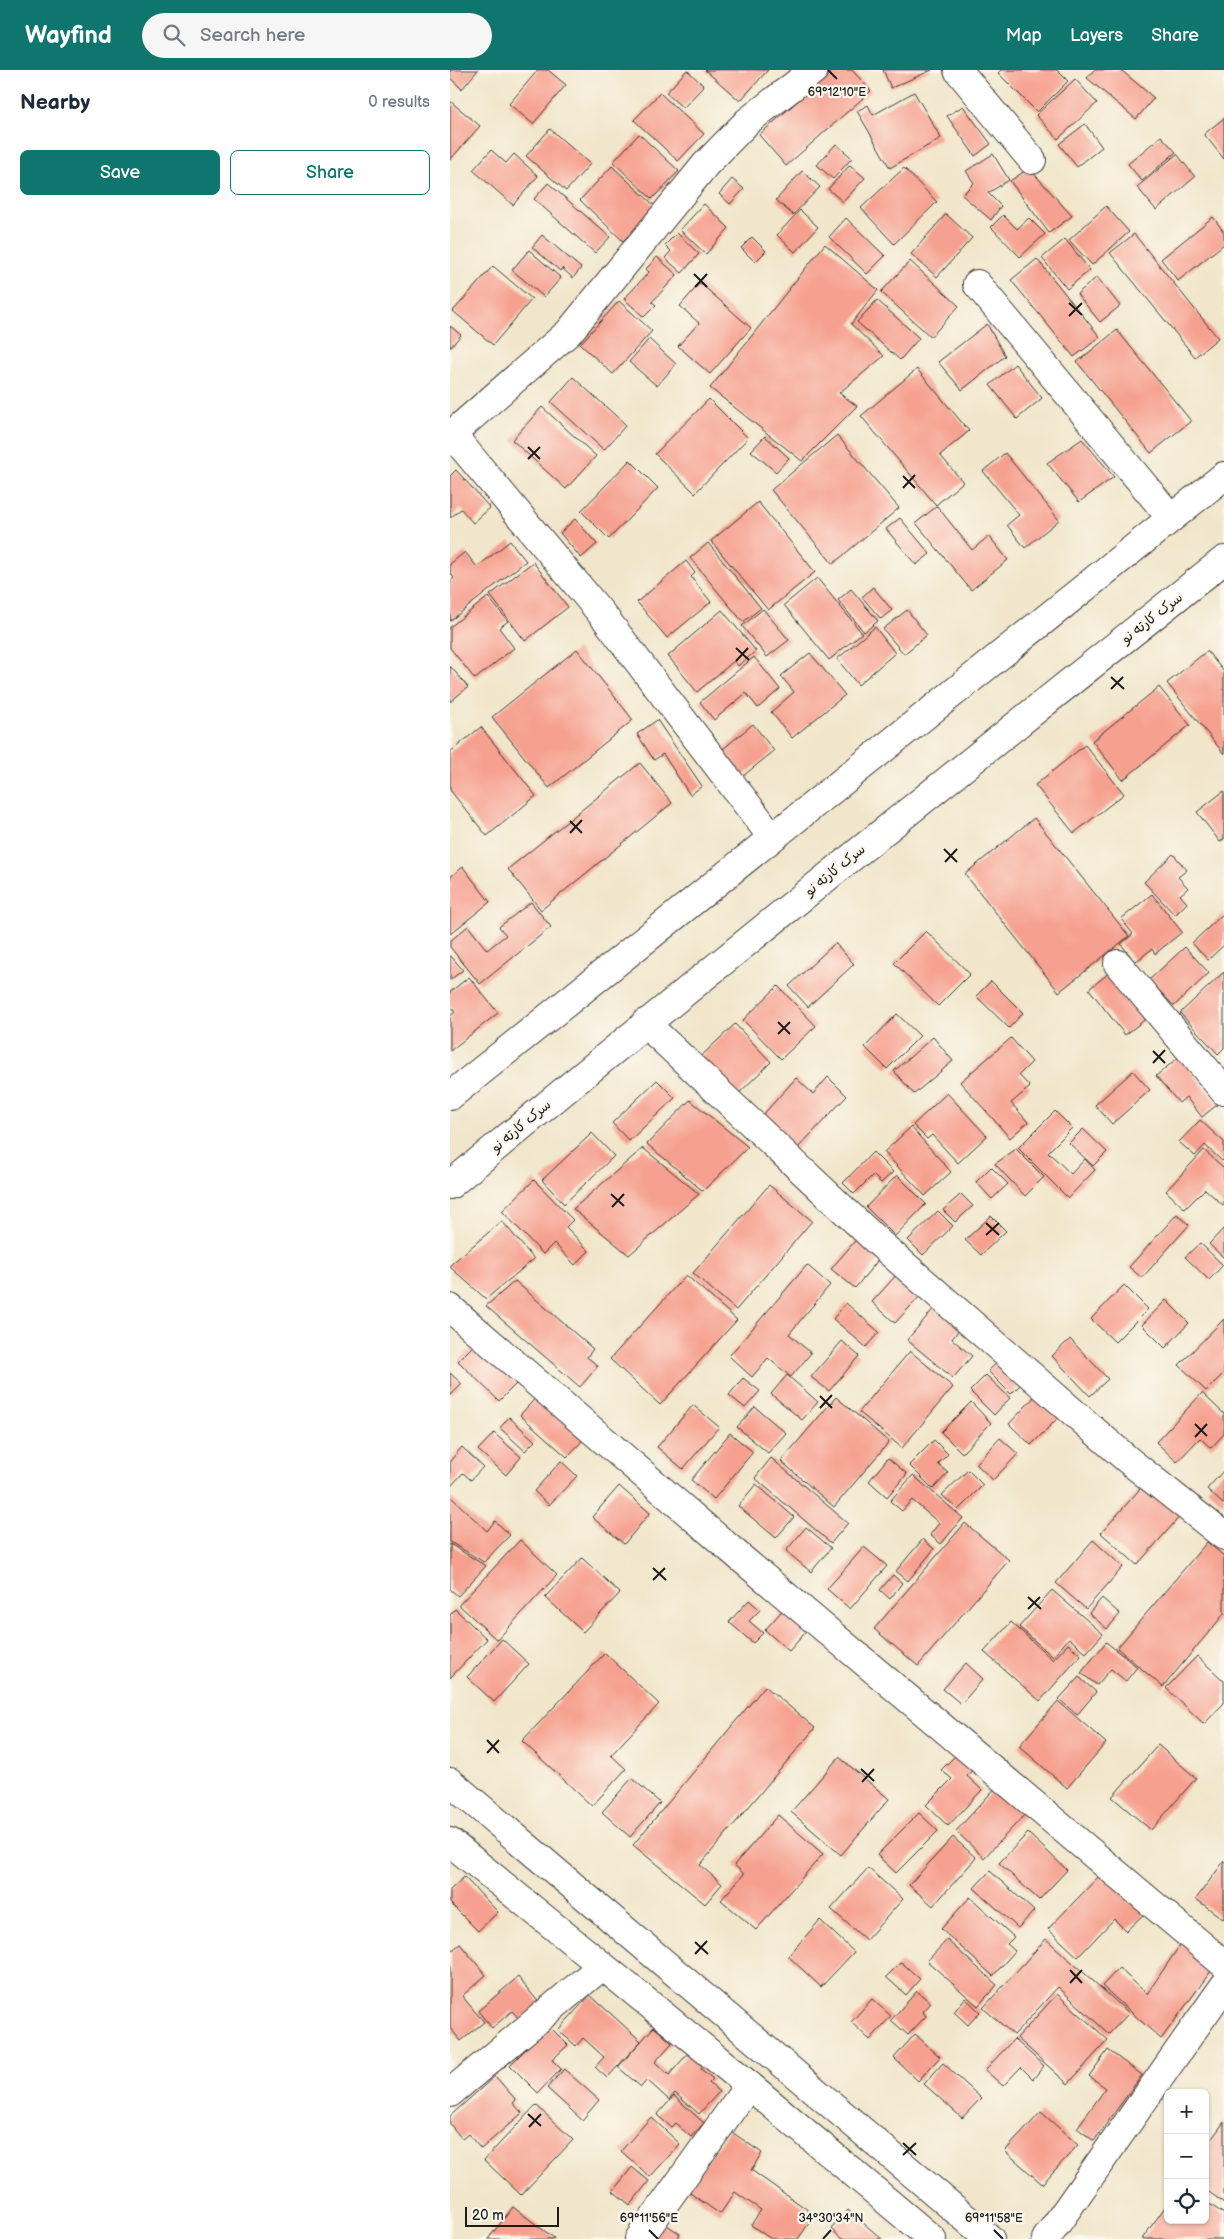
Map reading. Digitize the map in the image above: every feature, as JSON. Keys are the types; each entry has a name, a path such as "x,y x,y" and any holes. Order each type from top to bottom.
{"main road":[{"path":"772,837 605,618 451,433 569,332 706,164 748,121 814,70"},
{"path":"958,70 1032,160"},
{"path":"977,284 1171,518"},
{"path":"450,1096 1224,476"},
{"name":"سرک کارته نو","path":"450,1185 645,1023 1224,560"},
{"path":"1118,964 1224,1090"},
{"path":"645,1023 878,1242 1128,1460 1224,1536"},
{"path":"450,1308 742,1559 1224,1964"},
{"path":"450,1782 990,2239"},
{"path":"450,1842 749,2085 932,2239"},
{"path":"450,2093 602,1966"},
{"path":"1046,2239 1224,1986"},
{"path":"639,2239 749,2085"}],"building":[{"path":"450,70 478,70 462,89 450,78"},
{"path":"538,70 548,70 566,85 533,124 509,104"},
{"path":"687,70 704,86 683,108 666,93"},
{"path":"705,70 768,70 740,101"},
{"path":"833,70 852,70 871,91 786,166 759,135"},
{"path":"883,70 932,70 891,88"},
{"path":"1001,70 1057,70 1068,81 1037,112 998,73"},
{"path":"1094,70 1121,70 1154,98 1136,119 1087,78"},
{"path":"1075,79 1097,103 1058,139 1036,115"},
{"path":"914,92 941,138 890,168 857,111 868,105 873,115"},
{"path":"660,93 704,134 678,161 634,120"},
{"path":"450,101 480,126 450,160"},
{"path":"963,106 991,144 975,156 947,116"},
{"path":"1224,118 1224,159 1204,134"},
{"path":"1085,124 1102,147 1077,167 1059,144"},
{"path":"550,129 590,164 566,191 526,156"},
{"path":"639,134 679,171 652,199 613,162"},
{"path":"1161,136 1176,152 1142,181 1128,164"},
{"path":"836,144 852,158 833,179 817,165"},
{"path":"491,150 506,163 514,154 538,176 513,205 473,170"},
{"path":"993,154 1009,180 988,193 1001,206 991,220 962,195 974,183 966,171"},
{"path":"1177,154 1195,177 1156,210 1137,187"},
{"path":"850,165 865,178 843,202 828,189"},
{"path":"612,166 656,207 623,241 580,200"},
{"path":"904,168 937,202 894,244 861,208"},
{"path":"1029,168 1072,216 1049,233 1010,181"},
{"path":"802,171 820,187 793,215 776,200"},
{"path":"732,179 744,189 730,204 719,194"},
{"path":"548,183 610,237 595,253 534,199"},
{"path":"704,204 729,228 706,254 680,230"},
{"path":"1106,206 1129,232 1092,265 1069,240"},
{"path":"800,210 818,227 795,252 777,235"},
{"path":"946,214 972,238 937,277 911,254"},
{"path":"1003,215 1017,229 1029,218 1045,234 1020,257 991,227"},
{"path":"1213,217 1224,232 1224,244 1178,281 1161,259"},
{"path":"846,218 885,256 867,274 829,237"},
{"path":"677,233 699,254 682,273 665,258 671,251 665,245"},
{"path":"1134,234 1218,338 1195,357 1110,253"},
{"path":"542,235 581,268 573,278 562,268 560,271 532,247"},
{"path":"752,237 766,251 755,262 741,248"},
{"path":"1065,239 1090,270 1067,289 1042,258"},
{"path":"825,244 878,290 851,324 884,356 839,393 857,406 802,461 710,388"},
{"path":"529,250 561,278 544,297 512,270"},
{"path":"657,257 677,275 652,302 656,305 644,317 624,299 649,272 646,269"},
{"path":"1037,259 1100,337 1074,357 1011,280"},
{"path":"910,261 959,306 931,337 881,292"},
{"path":"493,266 532,299 493,345 453,311"},
{"path":"1097,277 1120,306 1100,322 1077,294"},
{"path":"700,283 751,328 710,374 678,346 699,323 680,306"},
{"path":"877,300 919,338 900,360 857,322"},
{"path":"619,301 652,331 613,374 580,344"},
{"path":"987,324 1005,356 962,390 938,362"},
{"path":"450,326 461,335 450,348"},
{"path":"1117,330 1191,421 1151,453 1077,362"},
{"path":"649,339 676,364 657,386 629,362"},
{"path":"1015,364 1042,398 1017,419 990,385"},
{"path":"917,369 969,431 940,455 963,482 936,505 861,416"},
{"path":"573,377 626,425 604,450 551,402"},
{"path":"709,399 748,438 695,493 655,454"},
{"path":"542,407 596,456 566,489 512,440"},
{"path":"837,435 899,508 833,564 771,490"},
{"path":"765,436 789,458 776,472 751,451"},
{"path":"1082,439 1114,477 1079,502 1047,463"},
{"path":"1005,453 1059,520 1025,548 1007,525 1019,515 983,471"},
{"path":"630,460 658,488 609,539 581,511"},
{"path":"456,470 490,508 473,523 461,509 450,518 450,476"},
{"path":"758,502 815,572 768,610 711,541"},
{"path":"937,506 972,550 989,536 1008,560 971,590 916,523"},
{"path":"900,518 930,554 916,565 886,529"},
{"path":"575,519 597,544 581,558 560,533"},
{"path":"510,541 526,561 450,621 450,581 454,578 450,572 450,564 465,552 477,567"},
{"path":"708,543 761,608 743,622 690,558"},
{"path":"686,561 695,573 691,577 711,602 667,638 637,602"},
{"path":"533,562 568,607 525,641 490,595"},
{"path":"817,578 862,633 829,660 784,605"},
{"path":"873,587 892,610 881,619 862,597"},
{"path":"851,589 878,621 864,632 838,600"},
{"path":"488,597 508,621 499,628 514,648 475,679 450,648 450,627"},
{"path":"763,609 789,640 767,657 742,626"},
{"path":"722,610 756,651 738,666 734,661 697,692 668,656"},
{"path":"907,610 927,635 904,654 883,629"},
{"path":"875,627 895,653 858,685 837,659"},
{"path":"577,649 633,720 549,788 492,717"},
{"path":"1207,651 1224,672 1224,754 1167,683"},
{"path":"810,653 845,695 792,738 771,712 794,692 781,676"},
{"path":"754,657 780,689 758,708 746,693 714,720 700,702"},
{"path":"450,666 468,687 450,702"},
{"path":"1159,687 1190,725 1123,780 1092,741"},
{"path":"657,720 702,786 690,795 663,754 654,760 637,734"},
{"path":"753,724 774,751 738,780 717,754"},
{"path":"481,727 536,796 487,836 450,790 450,752"},
{"path":"1085,745 1124,794 1074,833 1035,785"},
{"path":"640,763 672,803 541,910 508,869"},
{"path":"1224,791 1224,839 1220,842 1197,812"},
{"path":"1034,818 1129,936 1059,992 965,874"},
{"path":"1173,854 1187,870 1178,877 1188,888 1180,895 1187,903 1175,915 1144,882"},
{"path":"463,867 490,902 450,934 450,877"},
{"path":"1152,894 1182,932 1155,954 1152,949 1135,962 1121,944 1133,934 1121,919"},
{"path":"531,902 551,927 480,984 450,947 450,941 468,926 487,950 506,935 499,927"},
{"path":"1224,913 1224,945 1208,960 1192,943"},
{"path":"926,931 970,974 938,1006 894,963"},
{"path":"835,943 854,964 808,1007 789,986"},
{"path":"1185,947 1209,973 1174,1006 1149,980"},
{"path":"450,955 463,970 450,980"},
{"path":"1114,969 1151,1015 1125,1035 1089,989"},
{"path":"1224,972 1224,1048 1218,1054 1180,1013"},
{"path":"469,977 498,1013 450,1051 450,1016 455,1012 450,1006 450,992"},
{"path":"991,981 1023,1013 1009,1028 976,996"},
{"path":"778,986 816,1026 781,1059 743,1020"},
{"path":"897,1014 920,1036 887,1069 865,1047"},
{"path":"735,1024 771,1062 734,1098 698,1059"},
{"path":"933,1037 953,1061 914,1094 894,1071"},
{"path":"1011,1038 1032,1062 1019,1075 1030,1087 1011,1103 1028,1122 1010,1138 960,1082"},
{"path":"1179,1057 1218,1104 1202,1117 1186,1097 1179,1103 1156,1076"},
{"path":"1133,1071 1150,1090 1112,1124 1095,1105"},
{"path":"828,1077 847,1096 795,1151 760,1118 796,1078 813,1094"},
{"path":"657,1080 675,1098 629,1141 612,1123"},
{"path":"947,1093 987,1136 958,1163 932,1135 927,1139 913,1125"},
{"path":"690,1100 748,1147 703,1191 647,1144"},
{"path":"1055,1111 1072,1128 1048,1152 1071,1174 1085,1159 1095,1170 1068,1198 1018,1148"},
{"path":"1200,1120 1224,1142 1224,1159 1222,1161 1205,1145 1195,1156 1179,1142"},
{"path":"911,1127 951,1172 925,1196 884,1152"},
{"path":"1083,1129 1107,1152 1093,1166 1069,1143"},
{"path":"592,1133 614,1156 564,1204 542,1180"},
{"path":"643,1148 699,1194 629,1255 573,1209"},
{"path":"1016,1149 1044,1177 1025,1196 995,1164"},
{"path":"1204,1150 1224,1168 1224,1206 1205,1189 1185,1209 1166,1191"},
{"path":"873,1152 893,1172 881,1183 873,1175 854,1194 843,1183"},
{"path":"991,1167 1008,1184 992,1199 976,1182"},
{"path":"897,1175 926,1204 895,1236 866,1207"},
{"path":"534,1180 573,1220 566,1227 589,1251 575,1265 554,1243 543,1254 502,1211"},
{"path":"769,1185 812,1221 736,1310 693,1273"},
{"path":"961,1194 973,1206 955,1222 943,1210"},
{"path":"938,1211 953,1226 923,1255 908,1240"},
{"path":"1177,1214 1189,1225 1142,1278 1129,1267"},
{"path":"991,1216 1006,1231 981,1255 965,1240"},
{"path":"502,1221 534,1259 486,1299 450,1265"},
{"path":"1224,1228 1224,1258 1209,1244"},
{"path":"861,1234 884,1253 855,1288 831,1269"},
{"path":"1200,1243 1223,1265 1209,1280 1185,1257"},
{"path":"807,1265 830,1285 789,1334 811,1353 791,1377 768,1358 752,1377 729,1356"},
{"path":"899,1272 923,1293 895,1323 872,1302"},
{"path":"686,1275 737,1320 660,1405 610,1359"},
{"path":"515,1281 593,1349 587,1357 598,1366 580,1387 486,1306"},
{"path":"1124,1285 1148,1309 1115,1342 1091,1319"},
{"path":"1166,1300 1189,1323 1165,1348 1142,1325"},
{"path":"940,1301 965,1322 952,1339 972,1356 953,1378 907,1340"},
{"path":"846,1303 879,1332 866,1347 833,1319"},
{"path":"1224,1319 1224,1373 1206,1391 1179,1365"},
{"path":"1070,1339 1108,1379 1090,1396 1052,1356"},
{"path":"842,1341 859,1356 829,1391 811,1377"},
{"path":"475,1344 516,1384 499,1401 458,1361"},
{"path":"910,1351 953,1387 902,1448 859,1412"},
{"path":"999,1361 1022,1383 1011,1394 988,1371"},
{"path":"450,1373 462,1384 450,1396"},
{"path":"787,1375 818,1402 802,1420 771,1394"},
{"path":"986,1375 1010,1398 994,1415 970,1391"},
{"path":"743,1378 760,1391 745,1408 729,1395"},
{"path":"1041,1390 1064,1412 1031,1445 1009,1424"},
{"path":"1202,1393 1224,1414 1224,1434 1211,1448 1200,1438 1177,1462 1156,1442"},
{"path":"539,1394 586,1437 567,1457 520,1415"},
{"path":"836,1397 889,1442 834,1507 781,1461"},
{"path":"971,1402 991,1423 962,1453 941,1432"},
{"path":"693,1405 719,1427 683,1469 657,1447"},
{"path":"755,1407 786,1433 768,1453 737,1427"},
{"path":"509,1417 535,1441 525,1451 500,1428"},
{"path":"494,1433 521,1457 506,1475 478,1450"},
{"path":"730,1433 753,1452 714,1499 691,1480"},
{"path":"1000,1438 1018,1454 993,1480 976,1464"},
{"path":"934,1440 948,1454 938,1464 948,1473 933,1489 909,1465"},
{"path":"462,1447 483,1467 471,1480 463,1473 450,1487 450,1461"},
{"path":"771,1458 848,1523 831,1543 755,1478"},
{"path":"888,1458 907,1474 887,1497 869,1481"},
{"path":"561,1461 577,1476 549,1505 534,1491"},
{"path":"968,1470 983,1485 958,1510 942,1495"},
{"path":"1224,1470 1224,1503 1223,1504 1207,1489"},
{"path":"913,1475 963,1518 941,1544 930,1535 939,1523 912,1500 902,1511 890,1501"},
{"path":"1147,1481 1183,1513 1137,1565 1101,1533"},
{"path":"756,1484 794,1517 776,1538 738,1506"},
{"path":"619,1486 650,1513 624,1544 592,1517"},
{"path":"450,1496 487,1531 495,1521 510,1535 484,1562 450,1542"},
{"path":"965,1523 1009,1560 918,1666 874,1629"},
{"path":"806,1527 831,1548 811,1572 786,1551"},
{"path":"923,1539 934,1549 908,1581 896,1571"},
{"path":"520,1540 557,1575 497,1640 459,1605"},
{"path":"1093,1540 1123,1567 1086,1609 1056,1583"},
{"path":"1207,1542 1224,1556 1224,1614 1163,1687 1117,1648"},
{"path":"450,1544 486,1566 458,1596 450,1589"},
{"path":"864,1547 887,1566 850,1609 827,1589"},
{"path":"582,1558 620,1593 583,1632 545,1597"},
{"path":"893,1575 902,1583 890,1599 880,1590"},
{"path":"1052,1590 1103,1634 1086,1653 1069,1638 1053,1657 1019,1627"},
{"path":"1102,1598 1120,1614 1107,1629 1089,1613"},
{"path":"749,1600 760,1610 749,1621 763,1633 753,1643 729,1622"},
{"path":"788,1604 812,1625 789,1651 765,1630"},
{"path":"455,1609 487,1639 450,1678 450,1615"},
{"path":"1011,1622 1053,1660 1068,1644 1081,1655 1040,1701 984,1652"},
{"path":"502,1639 529,1664 494,1702 467,1677"},
{"path":"1106,1642 1137,1667 1126,1681 1111,1669 1097,1685 1081,1673"},
{"path":"605,1653 659,1704 611,1755 626,1769 592,1806 522,1741"},
{"path":"1197,1656 1224,1681 1224,1703 1204,1724 1166,1688"},
{"path":"966,1663 983,1679 961,1704 943,1689"},
{"path":"1079,1677 1096,1692 1077,1715 1059,1699"},
{"path":"765,1686 815,1728 700,1865 722,1884 705,1904 633,1845"},
{"path":"1058,1701 1106,1743 1067,1788 1019,1746"},
{"path":"1158,1745 1196,1778 1151,1830 1112,1797"},
{"path":"960,1751 976,1766 967,1776 982,1790 948,1826 926,1805 952,1779 941,1770"},
{"path":"839,1757 889,1799 841,1855 791,1812"},
{"path":"632,1778 660,1803 630,1837 602,1812"},
{"path":"1000,1783 1029,1810 984,1858 956,1831"},
{"path":"919,1813 938,1831 896,1873 877,1855"},
{"path":"778,1815 823,1854 756,1930 721,1900 744,1874 734,1865"},
{"path":"1028,1833 1067,1870 1039,1900 999,1863"},
{"path":"953,1837 976,1858 933,1906 909,1885"},
{"path":"1224,1861 1224,1918 1223,1919 1196,1899"},
{"path":"868,1868 903,1899 866,1940 831,1909"},
{"path":"990,1871 1034,1911 1018,1928 974,1888"},
{"path":"1103,1872 1146,1912 1126,1931 1114,1919 1078,1957 1048,1929"},
{"path":"464,1877 498,1912 478,1931 450,1903 450,1890"},
{"path":"970,1897 1014,1937 1007,1944 1015,1951 993,1976 941,1929"},
{"path":"820,1920 854,1952 821,1987 788,1956"},
{"path":"1046,1939 1129,2013 1109,2034 1058,1987 1014,2035 983,2008"},
{"path":"1184,1939 1214,1967 1161,2039 1102,1986 1119,1968 1147,1994"},
{"path":"947,1940 997,1985 978,2006 927,1961"},
{"path":"460,1944 486,1975 462,1996 484,2022 461,2041 450,2028 450,1952"},
{"path":"901,1962 920,1979 906,1995 886,1977"},
{"path":"518,1977 540,2004 520,2020 512,2011 492,2028 478,2011"},
{"path":"917,1991 931,2003 923,2012 926,2016 908,2035 891,2020"},
{"path":"1057,1994 1108,2040 1068,2084 1017,2038"},
{"path":"590,1995 641,2041 607,2078 595,2067 604,2057 583,2038 576,2046 558,2030"},
{"path":"965,1998 980,2012 968,2025 954,2012"},
{"path":"872,1999 891,2016 870,2040 851,2022"},
{"path":"549,2026 568,2045 552,2060 561,2069 538,2093 510,2065"},
{"path":"654,2027 672,2043 655,2062 669,2075 689,2052 704,2064 701,2069 713,2079 709,2083 719,2092 699,2114 675,2093 669,2100 647,2080 641,2087 618,2067"},
{"path":"915,2034 940,2057 918,2081 894,2058"},
{"path":"1014,2039 1044,2066 1033,2079 1021,2067 1003,2086 985,2070"},
{"path":"1108,2050 1142,2075 1094,2141 1077,2128 1106,2088 1089,2076"},
{"path":"943,2063 981,2098 962,2118 924,2084"},
{"path":"564,2069 599,2100 582,2120 547,2088"},
{"path":"495,2076 516,2100 513,2103 522,2113 481,2149 468,2134 462,2139 450,2124 450,2116"},
{"path":"674,2096 704,2123 691,2137 675,2123 671,2127 657,2115"},
{"path":"536,2105 573,2140 521,2195 484,2160"},
{"path":"1041,2112 1078,2145 1042,2184 1005,2151"},
{"path":"651,2117 680,2144 650,2177 621,2151"},
{"path":"1224,2122 1224,2203 1209,2192 1209,2143"},
{"path":"729,2130 762,2153 751,2170 815,2215 798,2239 771,2239 751,2225 761,2210 735,2192 720,2214 687,2191"},
{"path":"632,2167 649,2181 630,2205 613,2191"},
{"path":"1209,2204 1224,2214 1224,2239 1142,2239 1164,2209 1164,2224 1209,2224"},
{"path":"513,2207 554,2238 488,2239"},
{"path":"848,2210 882,2239 842,2239 831,2229"},
{"path":"663,2222 680,2234 677,2239 652,2239"}]}
